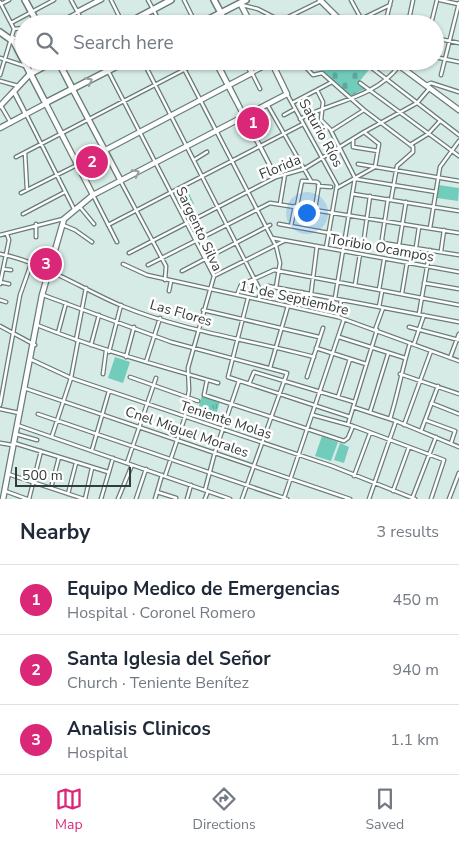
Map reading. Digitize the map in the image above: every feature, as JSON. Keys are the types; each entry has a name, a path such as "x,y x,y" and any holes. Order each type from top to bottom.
{"highway":[{"path":"25,0 34,15"},
{"path":"142,15 171,0"},
{"path":"214,0 220,12"},
{"path":"214,15 242,2"},
{"path":"0,32 12,38 15,43"},
{"path":"29,70 47,102 108,71"},
{"path":"30,74 38,70"},
{"path":"61,70 73,90"}],"main road":[{"path":"321,0 335,15"},
{"path":"242,2 247,15"},
{"path":"77,165 252,73 250,70"},
{"name":"Saturio Ríos","path":"276,70 287,94"},
{"path":"406,70 459,110"},
{"path":"0,106 20,87 30,74"},
{"path":"73,90 120,180"},
{"path":"13,443 32,360 48,272 64,218 93,195 287,94"},
{"path":"0,128 47,102 61,134 93,195"},
{"path":"48,272 68,213"},
{"path":"2,498 25,388"}],"street":[{"path":"0,75 14,29 0,4 9,0"},
{"path":"26,15 54,0"},
{"path":"72,0 80,15"},
{"path":"78,12 98,0"},
{"path":"72,15 102,0"},
{"path":"111,0 120,15"},
{"path":"148,0 156,15"},
{"path":"184,0 193,15"},
{"path":"291,15 321,0"},
{"path":"351,0 359,15"},
{"path":"410,15 413,0"},
{"path":"433,15 436,0"},
{"path":"440,0 459,4 444,64"},
{"path":"242,2 271,15"},
{"path":"366,15 390,2"},
{"path":"387,15 390,2"},
{"path":"11,23 15,21"},
{"path":"455,21 459,22"},
{"path":"444,40 459,43"},
{"path":"0,58 15,61"},
{"path":"445,59 459,62"},
{"path":"30,74 32,70"},
{"path":"147,70 255,278 260,290 259,299"},
{"path":"16,157 185,70 276,246 280,257 276,287"},
{"path":"220,70 276,177"},
{"path":"258,70 252,73 260,89"},
{"path":"308,70 313,75 321,72 364,110 410,145 413,152 399,163 396,170 382,241 459,254"},
{"path":"374,70 459,135"},
{"path":"300,119 322,108 339,105 370,89 387,80 393,70"},
{"path":"442,75 443,70"},
{"name":"Sargento Silva","path":"108,71 214,276 187,373 188,397 185,417 171,460 155,499"},
{"path":"0,81 20,87"},
{"path":"292,104 332,82"},
{"path":"360,83 459,156"},
{"path":"428,86 431,84 459,92"},
{"name":"Florida","path":"129,253 276,177 304,169 352,139 417,103 428,86"},
{"path":"317,90 323,102 321,120 331,131 355,179 335,298"},
{"path":"14,92 65,192 94,224"},
{"name":"Saturio Ríos","path":"287,94 335,180 337,188 326,248"},
{"path":"268,104 311,181"},
{"path":"0,106 11,123"},
{"path":"284,115 295,109"},
{"path":"331,131 364,110"},
{"path":"410,145 428,134 440,120"},
{"path":"108,225 303,124"},
{"path":"337,188 375,167 379,144 364,132"},
{"path":"352,139 352,147 378,151"},
{"path":"430,228 440,166 459,141"},
{"path":"194,160 207,152"},
{"path":"25,153 27,190"},
{"path":"358,164 459,180"},
{"path":"21,193 77,165"},
{"path":"280,204 285,174"},
{"path":"355,179 436,192"},
{"path":"120,180 162,259 166,268 165,280"},
{"path":"291,226 302,181 318,182 315,209"},
{"path":"318,186 331,187"},
{"path":"23,214 65,192"},
{"path":"353,194 459,211"},
{"path":"93,195 117,242"},
{"path":"364,239 370,196"},
{"path":"399,245 406,202"},
{"path":"148,265 270,203 459,233"},
{"path":"309,221 311,209"},
{"path":"0,236 36,224 64,218"},
{"path":"36,224 36,237"},
{"path":"278,224 329,233"},
{"path":"63,225 75,230 92,242"},
{"path":"182,271 270,225"},
{"path":"416,247 419,227"},
{"path":"442,252 444,230"},
{"path":"7,234 10,240 0,283 9,284"},
{"name":"Toribio Ocampos","path":"272,238 459,272"},
{"path":"214,276 285,241"},
{"path":"311,294 317,246"},
{"path":"419,314 430,250"},
{"name":"Las Flores","path":"0,254 31,264 86,288 121,306 198,329 314,356"},
{"path":"355,285 360,254"},
{"path":"348,425 372,348 381,308 385,259"},
{"path":"402,294 407,263"},
{"path":"0,405 20,295 31,264"},
{"name":"11 de Septiembre","path":"123,264 143,274 165,280 259,299 338,318 459,361"},
{"path":"3,268 11,270"},
{"path":"237,295 241,285 278,270 459,305"},
{"path":"169,291 171,281"},
{"path":"424,283 459,289"},
{"path":"268,286 459,322"},
{"path":"52,436 71,378 81,308 86,288"},
{"path":"299,308 302,292"},
{"path":"43,295 193,348 287,373 286,381 261,442 242,499"},
{"path":"248,297 227,374 229,378 350,417"},
{"path":"0,300 6,302"},
{"path":"338,318 341,300"},
{"path":"58,333 66,303"},
{"path":"103,374 121,306"},
{"path":"270,368 288,306"},
{"path":"203,310 319,337"},
{"path":"91,346 99,315"},
{"path":"390,419 398,394 400,374 424,315"},
{"path":"146,362 160,318"},
{"path":"38,414 285,499 298,454 321,392 344,320"},
{"path":"37,325 126,358 187,373 218,383"},
{"path":"0,326 34,345"},
{"path":"126,358 134,327"},
{"path":"409,327 458,340"},
{"path":"307,377 322,328"},
{"path":"450,358 459,334"},
{"path":"338,337 406,358"},
{"path":"316,348 366,364"},
{"path":"404,425 431,351"},
{"path":"370,412 388,353"},
{"path":"338,397 350,359"},
{"name":"Teniente Molas","path":"32,360 71,378 109,392 298,454 413,499"},
{"path":"249,384 253,372 354,402"},
{"path":"400,374 458,393 459,388"},
{"path":"130,377 198,401"},
{"path":"127,463 156,378"},
{"path":"207,380 203,393 344,441 348,438 352,426"},
{"path":"205,499 215,452 239,381"},
{"path":"421,431 438,386"},
{"name":"Cnel Miguel Morales","path":"25,388 253,464 342,498 350,499"},
{"path":"92,450 109,392"},
{"path":"431,403 459,414"},
{"path":"353,407 396,421 459,447"},
{"path":"0,409 19,413"},
{"path":"313,415 352,426 444,461 431,499"},
{"path":"425,420 455,432 451,444"},
{"path":"369,499 396,421"},
{"path":"17,425 230,499"},
{"path":"354,476 370,433"},
{"path":"16,434 37,440"},
{"path":"413,499 436,437"},
{"path":"0,443 13,443 108,472"},
{"path":"393,491 409,447"},
{"path":"4,491 28,499 34,483 41,451"},
{"path":"50,488 59,457"},
{"path":"101,499 113,458"},
{"path":"69,499 76,463"},
{"path":"118,499 132,465"},
{"path":"8,474 85,499 92,468"},
{"path":"136,499 146,469"},
{"path":"449,499 459,474"},
{"path":"187,499 191,485"},
{"path":"157,492 176,498"}],"green space":[{"path":"323,70 369,70 359,82 365,89 350,96"},
{"path":"439,185 459,188 458,201 437,198"},
{"path":"187,189 194,204 185,209 178,194"},
{"path":"115,357 130,362 123,383 108,378"},
{"path":"202,395 220,401 216,415 198,409"},
{"path":"322,436 338,442 331,461 315,456"},
{"path":"340,443 349,447 344,463 334,460"}],"place":[{"name":"Equipo Medico de Emergencias","path":"253,123"},
{"name":"Santa Iglesia del Señor","path":"92,162"},
{"name":"Analisis Clinicos","path":"46,264"}]}
